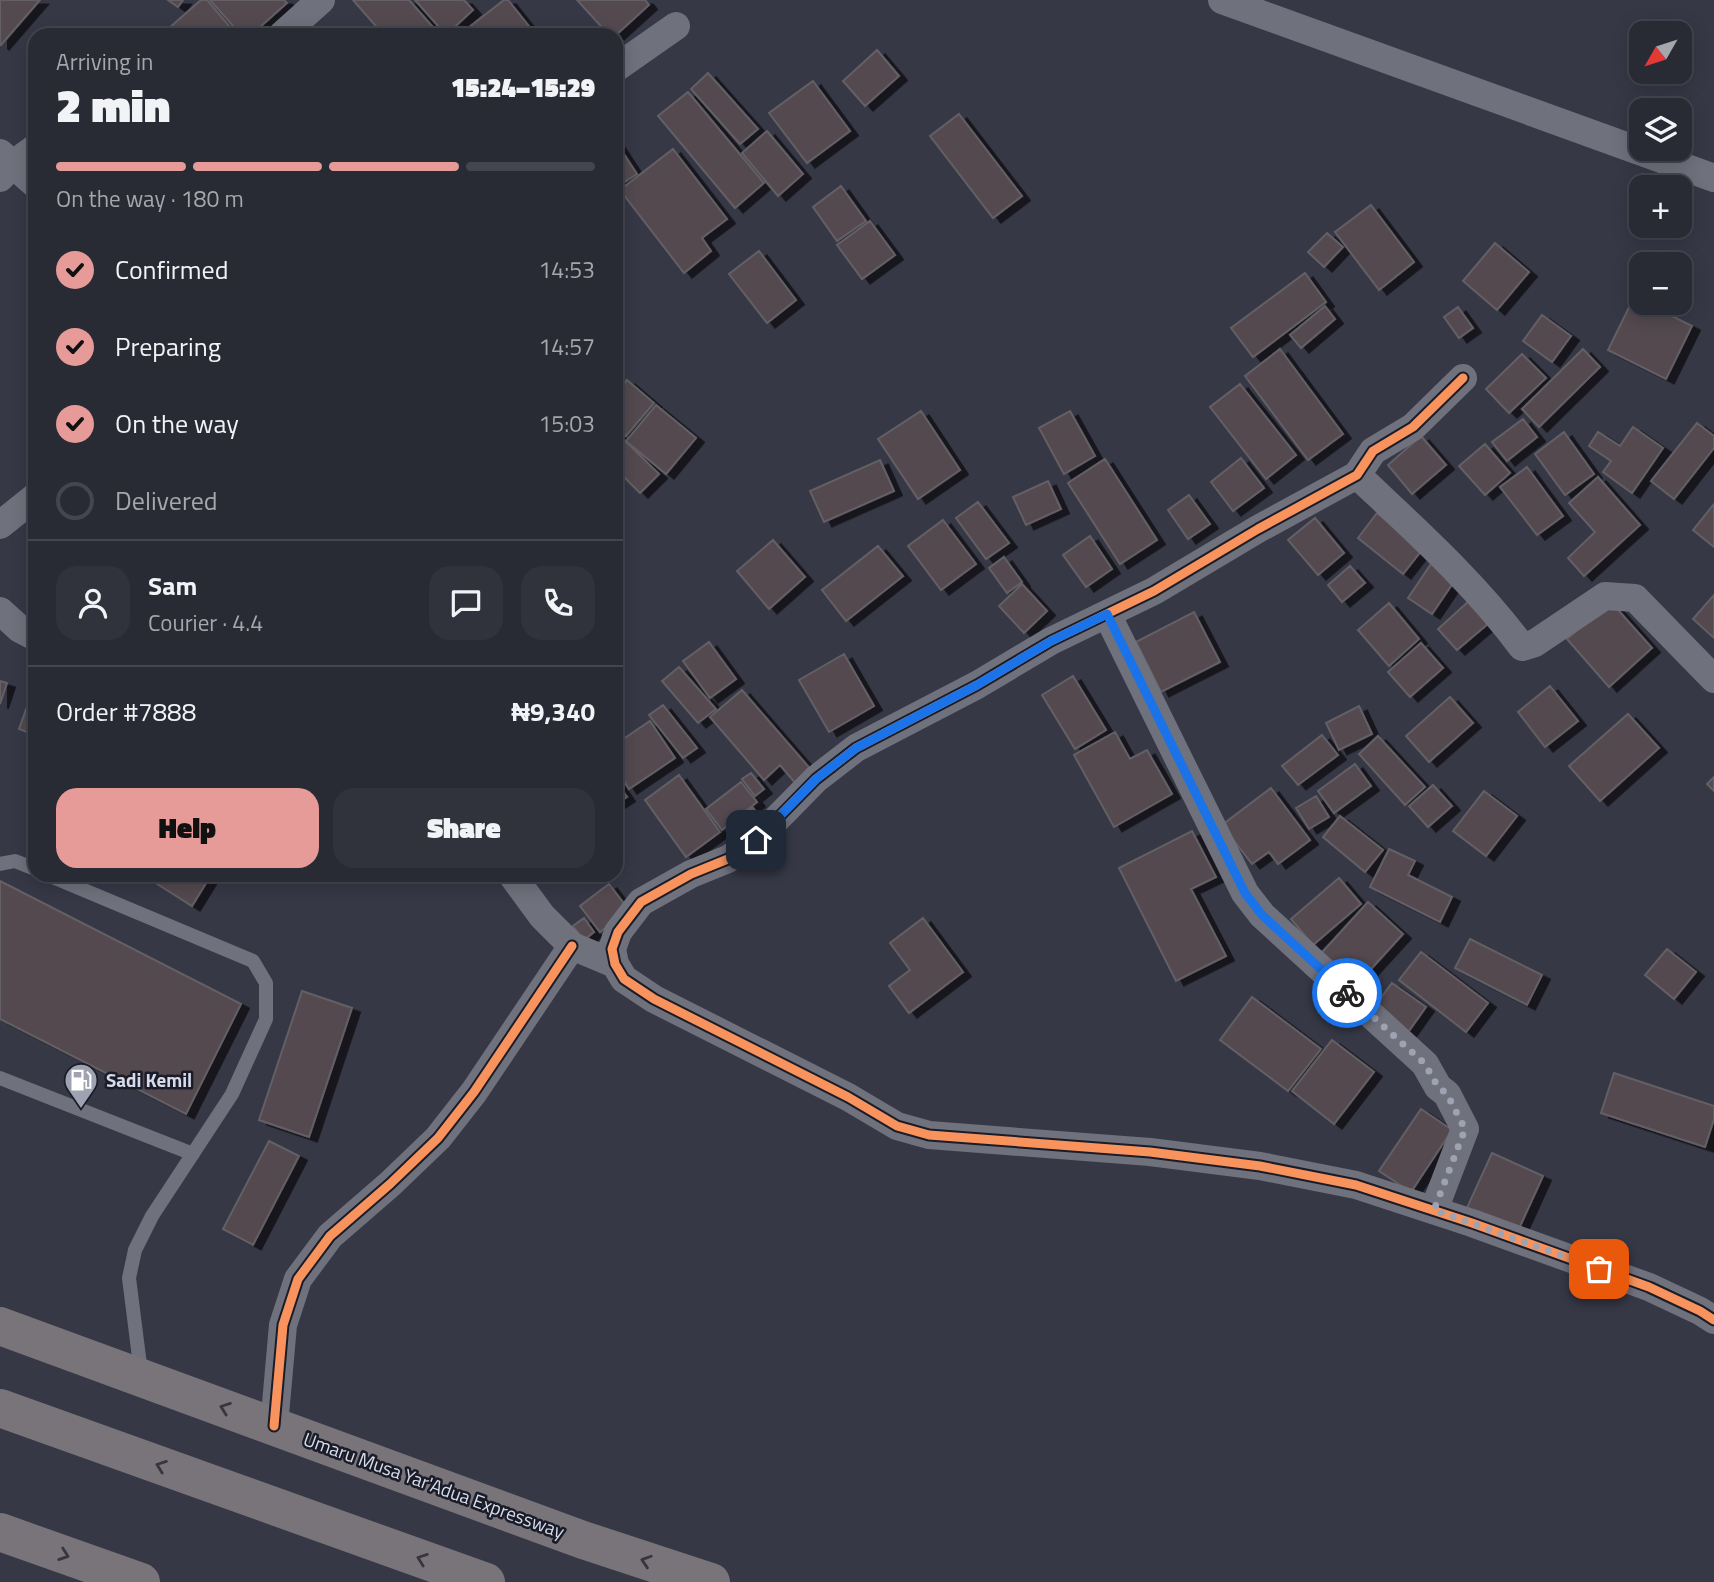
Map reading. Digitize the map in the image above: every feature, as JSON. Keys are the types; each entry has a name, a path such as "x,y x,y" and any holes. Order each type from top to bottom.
{"highway":[{"name":"Umaru Musa Yar'Adua Expressway","path":"0,1326 583,1540 711,1582"},
{"path":"0,1391 67,1432"},
{"path":"0,1408 486,1582"},
{"path":"3,1534 141,1582"}],"street":[{"path":"290,28 321,0"},
{"path":"1222,0 1714,178"},
{"path":"623,63 676,26"},
{"path":"12,161 28,177"},
{"path":"1463,378 1413,427 1373,451 1357,475 1258,529 1154,591 1051,641 967,691 856,748 816,779 756,840 727,859 691,874 641,902 618,932 612,949 615,964 624,979 654,999 848,1097 897,1126 929,1135 1150,1152 1260,1167 1356,1185 1649,1287 1714,1320"},
{"path":"1357,475 1435,548 1521,647 1535,643 1605,596 1635,598 1714,679"},
{"path":"0,525 28,503"},
{"path":"0,611 28,633"},
{"path":"1107,614 1245,893 1262,915 1425,1064 1438,1087 1447,1094 1465,1129 1434,1210"},
{"path":"517,882 542,915 572,946 615,964"},
{"path":"274,1426 283,1325 298,1279 330,1237 438,1138 474,1092 572,946"}],"lane":[{"path":"0,864 15,861 28,866"},
{"path":"65,882 253,961 266,983 266,1019 232,1094 152,1216 135,1250 129,1278 142,1378"},
{"path":"0,1078 193,1154"}],"building":[{"path":"0,0 40,0 1,45 0,44"},
{"path":"168,0 183,0 178,7"},
{"path":"201,0 207,0 231,28 169,28"},
{"path":"210,0 284,0 287,3 259,28 235,28"},
{"path":"353,0 409,0 434,28 378,28"},
{"path":"415,0 464,0 473,10 454,28 440,28"},
{"path":"504,0 508,0 530,28 468,28"},
{"path":"577,0 645,0 649,5 623,29 603,28"},
{"path":"877,50 899,76 865,106 843,81"},
{"path":"708,73 758,129 740,144 691,89"},
{"path":"813,81 850,131 807,163 769,113"},
{"path":"688,92 764,183 735,208 658,116"},
{"path":"959,114 1022,196 993,218 930,136"},
{"path":"767,131 803,174 778,196 742,153"},
{"path":"673,149 727,219 702,238 711,251 684,273 623,194 623,188"},
{"path":"623,153 637,174 623,183"},
{"path":"841,186 866,221 837,241 813,207"},
{"path":"1371,205 1414,262 1379,290 1335,232"},
{"path":"870,221 895,255 862,279 837,245"},
{"path":"1327,233 1343,247 1324,267 1308,252"},
{"path":"1495,243 1529,272 1497,310 1463,281"},
{"path":"759,251 796,300 767,323 729,274"},
{"path":"1305,273 1326,302 1253,357 1231,328"},
{"path":"1325,306 1335,319 1301,348 1290,335"},
{"path":"1458,307 1473,328 1459,338 1444,317"},
{"path":"1629,307 1629,315 1670,315 1692,326 1666,379 1608,350"},
{"path":"1542,315 1571,336 1552,362 1523,341"},
{"path":"1280,349 1343,434 1308,460 1245,376"},
{"path":"1583,349 1600,367 1539,427 1522,409"},
{"path":"1522,354 1546,378 1509,413 1486,389"},
{"path":"627,380 654,403 626,436 623,434 623,385"},
{"path":"1240,384 1296,455 1266,479 1210,407"},
{"path":"656,405 696,438 666,474 626,441"},
{"path":"921,411 960,470 918,499 878,439"},
{"path":"1070,411 1095,456 1064,474 1039,428"},
{"path":"1523,419 1537,437 1507,461 1492,442"},
{"path":"1697,423 1714,436 1714,448 1674,499 1651,481"},
{"path":"1633,427 1663,448 1632,493 1603,472 1611,461 1589,446 1598,432 1620,446"},
{"path":"1564,432 1594,474 1565,495 1535,454"},
{"path":"1421,436 1446,465 1412,494 1388,465"},
{"path":"623,439 659,474 640,493 623,476"},
{"path":"1485,444 1510,473 1485,495 1459,466"},
{"path":"1241,458 1264,488 1233,511 1211,482"},
{"path":"1105,459 1157,540 1120,564 1068,483"},
{"path":"880,460 894,491 824,522 810,491"},
{"path":"1527,467 1563,516 1537,535 1500,487"},
{"path":"1598,477 1640,525 1584,576 1568,558 1595,532 1569,503"},
{"path":"1048,481 1061,509 1026,525 1013,497"},
{"path":"1189,495 1210,524 1188,539 1168,510"},
{"path":"978,502 1009,543 986,559 956,518"},
{"path":"1714,504 1714,547 1693,530"},
{"path":"1377,513 1422,550 1403,574 1358,538"},
{"path":"1315,518 1344,553 1318,575 1288,540"},
{"path":"943,520 976,564 941,590 908,546"},
{"path":"1090,536 1112,569 1086,587 1063,555"},
{"path":"773,540 805,577 769,609 737,571"},
{"path":"878,546 903,576 846,621 822,590"},
{"path":"1004,557 1022,582 1007,593 989,568"},
{"path":"1431,564 1455,580 1432,614 1408,598"},
{"path":"1350,566 1365,583 1342,602 1328,585"},
{"path":"1022,584 1047,611 1024,633 999,606"},
{"path":"1714,595 1714,638 1693,619"},
{"path":"1469,601 1489,623 1457,650 1438,629"},
{"path":"1610,601 1652,648 1609,687 1567,639"},
{"path":"1389,603 1419,639 1389,666 1358,630"},
{"path":"1194,612 1220,662 1161,692 1136,642"},
{"path":"709,642 736,679 710,698 683,661"},
{"path":"1421,643 1443,668 1410,697 1388,672"},
{"path":"844,654 874,706 829,732 799,680"},
{"path":"679,667 716,709 698,723 662,681"},
{"path":"1073,676 1106,730 1075,749 1042,695"},
{"path":"0,681 7,683 0,704"},
{"path":"1550,686 1578,721 1545,747 1518,712"},
{"path":"742,690 813,772 797,785 780,765 764,780 710,717"},
{"path":"1450,697 1473,723 1429,762 1406,736"},
{"path":"28,704 28,732 19,729"},
{"path":"663,705 697,748 683,758 649,715"},
{"path":"1359,706 1372,734 1339,750 1326,723"},
{"path":"1628,714 1659,748 1600,801 1569,766"},
{"path":"650,721 675,758 629,789 623,780 623,739"},
{"path":"1115,732 1130,759 1147,750 1172,794 1114,827 1074,755"},
{"path":"1322,735 1338,755 1298,785 1282,766"},
{"path":"1378,736 1425,787 1405,805 1359,754"},
{"path":"1355,764 1371,786 1334,813 1318,791"},
{"path":"751,773 764,789 755,796 742,779"},
{"path":"679,775 720,832 686,857 645,800"},
{"path":"1714,777 1714,791 1707,784"},
{"path":"741,782 757,802 722,830 706,809"},
{"path":"1433,785 1452,806 1428,827 1409,806"},
{"path":"1271,788 1310,840 1278,864 1269,852 1252,864 1222,825"},
{"path":"1484,791 1517,816 1486,856 1453,831"},
{"path":"1316,796 1329,817 1309,829 1296,808"},
{"path":"753,808 763,820 741,837 732,824"},
{"path":"1340,816 1383,850 1365,872 1323,837"},
{"path":"1192,831 1216,877 1191,889 1226,956 1176,981 1119,868"},
{"path":"1389,849 1415,861 1408,875 1452,897 1440,922 1370,887"},
{"path":"1339,878 1361,904 1313,945 1291,919"},
{"path":"0,881 241,1004 186,1114 0,1019"},
{"path":"154,882 207,882 192,906"},
{"path":"609,884 629,910 600,932 580,906"},
{"path":"1368,902 1403,934 1351,991 1316,959"},
{"path":"584,918 594,932 584,940 573,926"},
{"path":"923,918 963,972 909,1013 889,986 910,970 890,943"},
{"path":"1470,939 1542,975 1527,1005 1455,968"},
{"path":"1667,949 1696,972 1674,999 1645,975"},
{"path":"1421,952 1488,1003 1466,1032 1399,980"},
{"path":"1392,983 1426,1007 1406,1035 1372,1010"},
{"path":"302,991 352,1008 309,1137 259,1120"},
{"path":"1252,997 1321,1049 1288,1091 1220,1040"},
{"path":"1332,1040 1374,1072 1334,1124 1292,1091"},
{"path":"1614,1073 1714,1106 1714,1119 1705,1147 1601,1113"},
{"path":"1421,1109 1452,1130 1411,1192 1379,1171"},
{"path":"269,1141 299,1156 253,1245 223,1229"},
{"path":"1492,1153 1543,1176 1517,1233 1466,1210"}],"cycle path":[{"path":"1463,378 1413,427 1373,451 1357,475 1258,529 1154,591 1051,641 977,685 856,748 816,779 756,840 728,859 691,874 641,902 618,932 612,949 615,964 624,979 654,999 848,1097 897,1126 929,1135 1150,1152 1260,1166 1356,1185 1472,1223 1649,1287 1714,1320"},
{"path":"274,1426 283,1325 298,1279 330,1236 438,1138 474,1092 572,946"}],"way so far":[{"path":"1347,993 1425,1064 1438,1087 1447,1094 1465,1129 1434,1210 1599,1269"}],"place":[{"name":"Sadi Kemil","path":"81,1110"}],"route":[{"path":"756,840 816,779 856,748 977,685 1051,641 1107,614 1245,893 1262,915 1347,993"}]}
